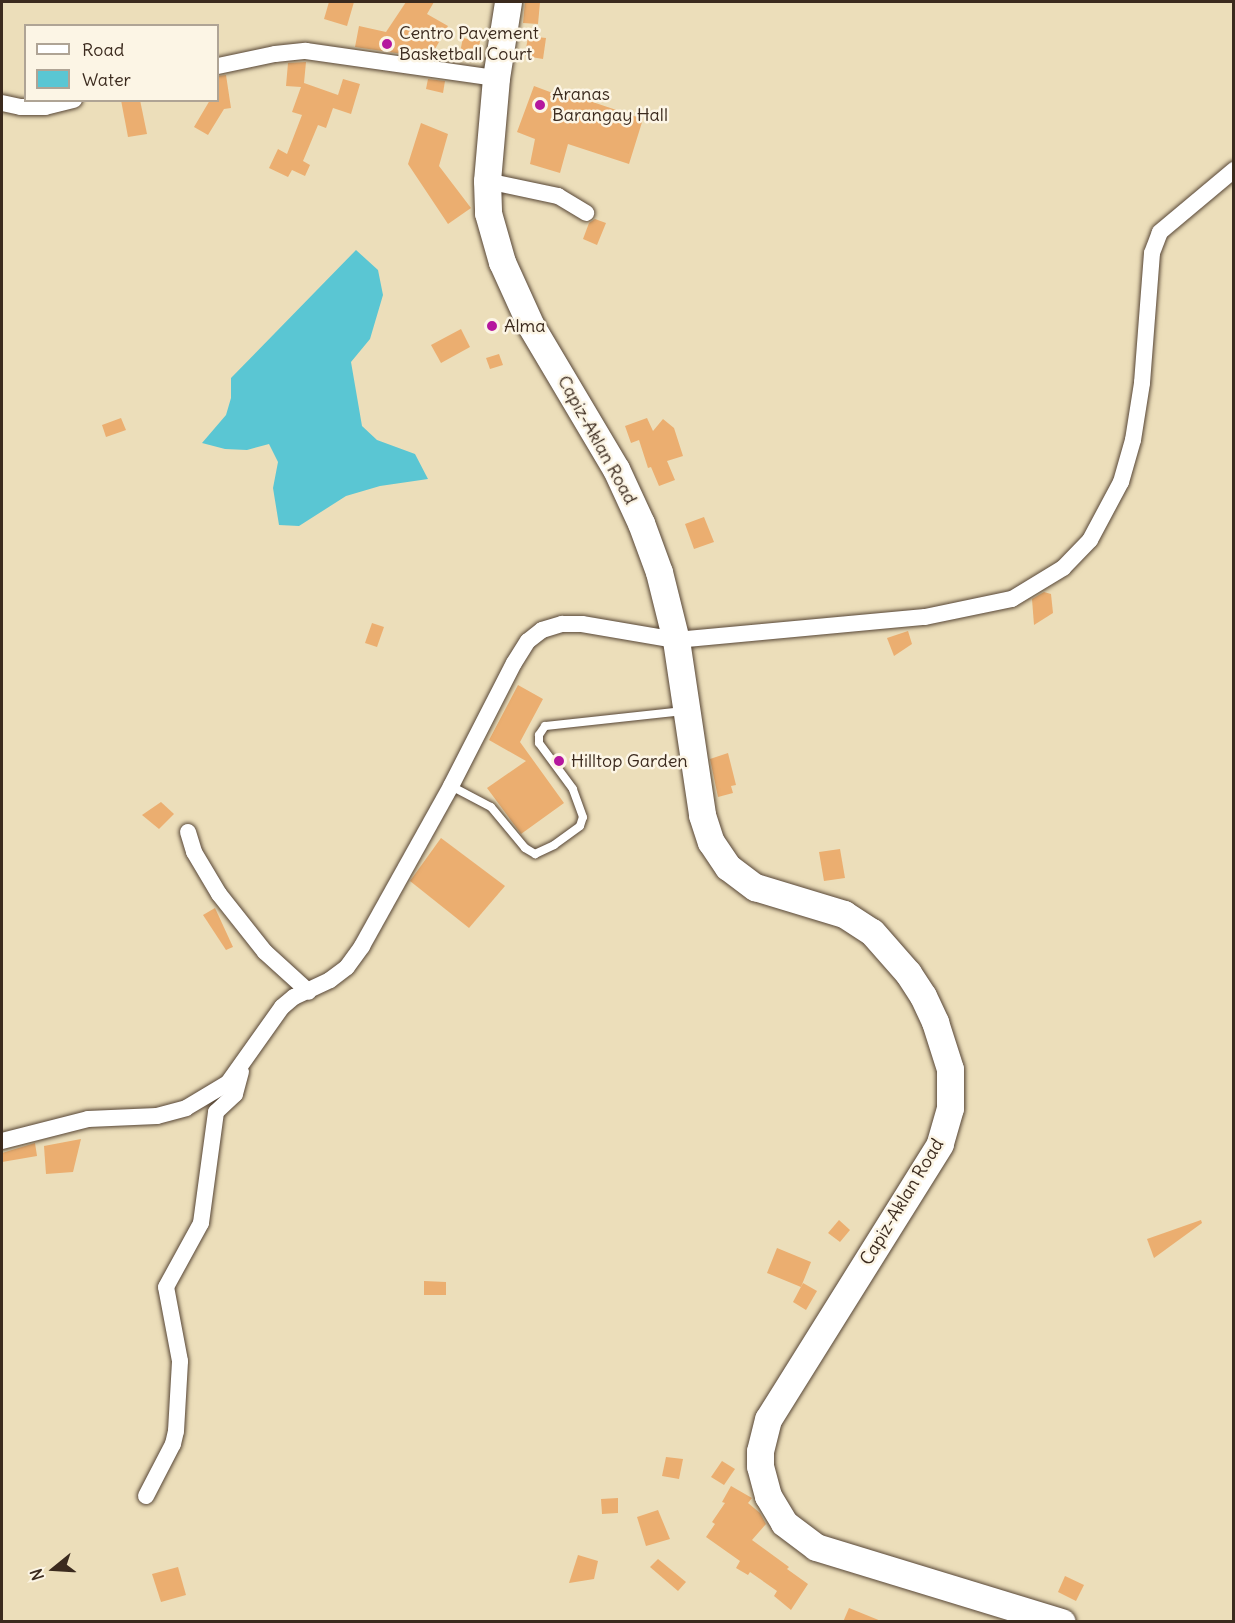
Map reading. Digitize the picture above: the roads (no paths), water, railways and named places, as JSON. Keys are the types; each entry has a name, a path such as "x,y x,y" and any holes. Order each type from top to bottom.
{"main road":[{"name":"Capiz-Aklan Road","path":"508,2 496,78 487,181 488,213 502,262 531,326 616,469 641,523 658,572 676,640 684,711 705,828 718,856 740,878 754,887 844,914 872,932 908,973 923,996 935,1022 950,1069 950,1108 940,1144 768,1419 760,1451 763,1481 768,1496 784,1523 816,1547 1062,1622"}],"street":[{"path":"219,66 275,54 306,51 496,78"},
{"path":"2,103 21,107 45,107 66,102"},
{"path":"2,1142 88,1119 157,1116 186,1108 228,1083 282,1007 294,997 309,992 347,967 362,946 452,786 514,663 528,641 542,630 562,624 582,624 676,640 925,617 1012,599 1063,568 1090,540 1121,482 1133,440 1142,383 1152,254 1160,232 1233,170"},
{"path":"487,181 566,198 586,213"},
{"path":"188,832 194,852 219,894 274,961 309,992"},
{"path":"146,1496 173,1444 176,1431 180,1361 166,1287 201,1223 210,1139 216,1112 235,1094 242,1065"}],"lane":[{"path":"452,786 490,807 525,848 535,854 554,845 580,826 583,817 573,789 539,743 539,735 545,726 684,711"}],"water":[{"path":"356,250 378,270 383,295 370,339 351,362 362,426 377,440 415,454 428,479 380,486 346,496 299,526 279,525 273,488 278,462 269,444 247,450 225,449 202,443 226,415 231,398 231,378"}],"place":[{"name":"Centro Pavement Basketball Court","path":"387,44"},
{"name":"Aranas Barangay Hall","path":"540,105"},
{"name":"Alma","path":"492,326"},
{"name":"Hilltop Garden","path":"559,761"}]}
